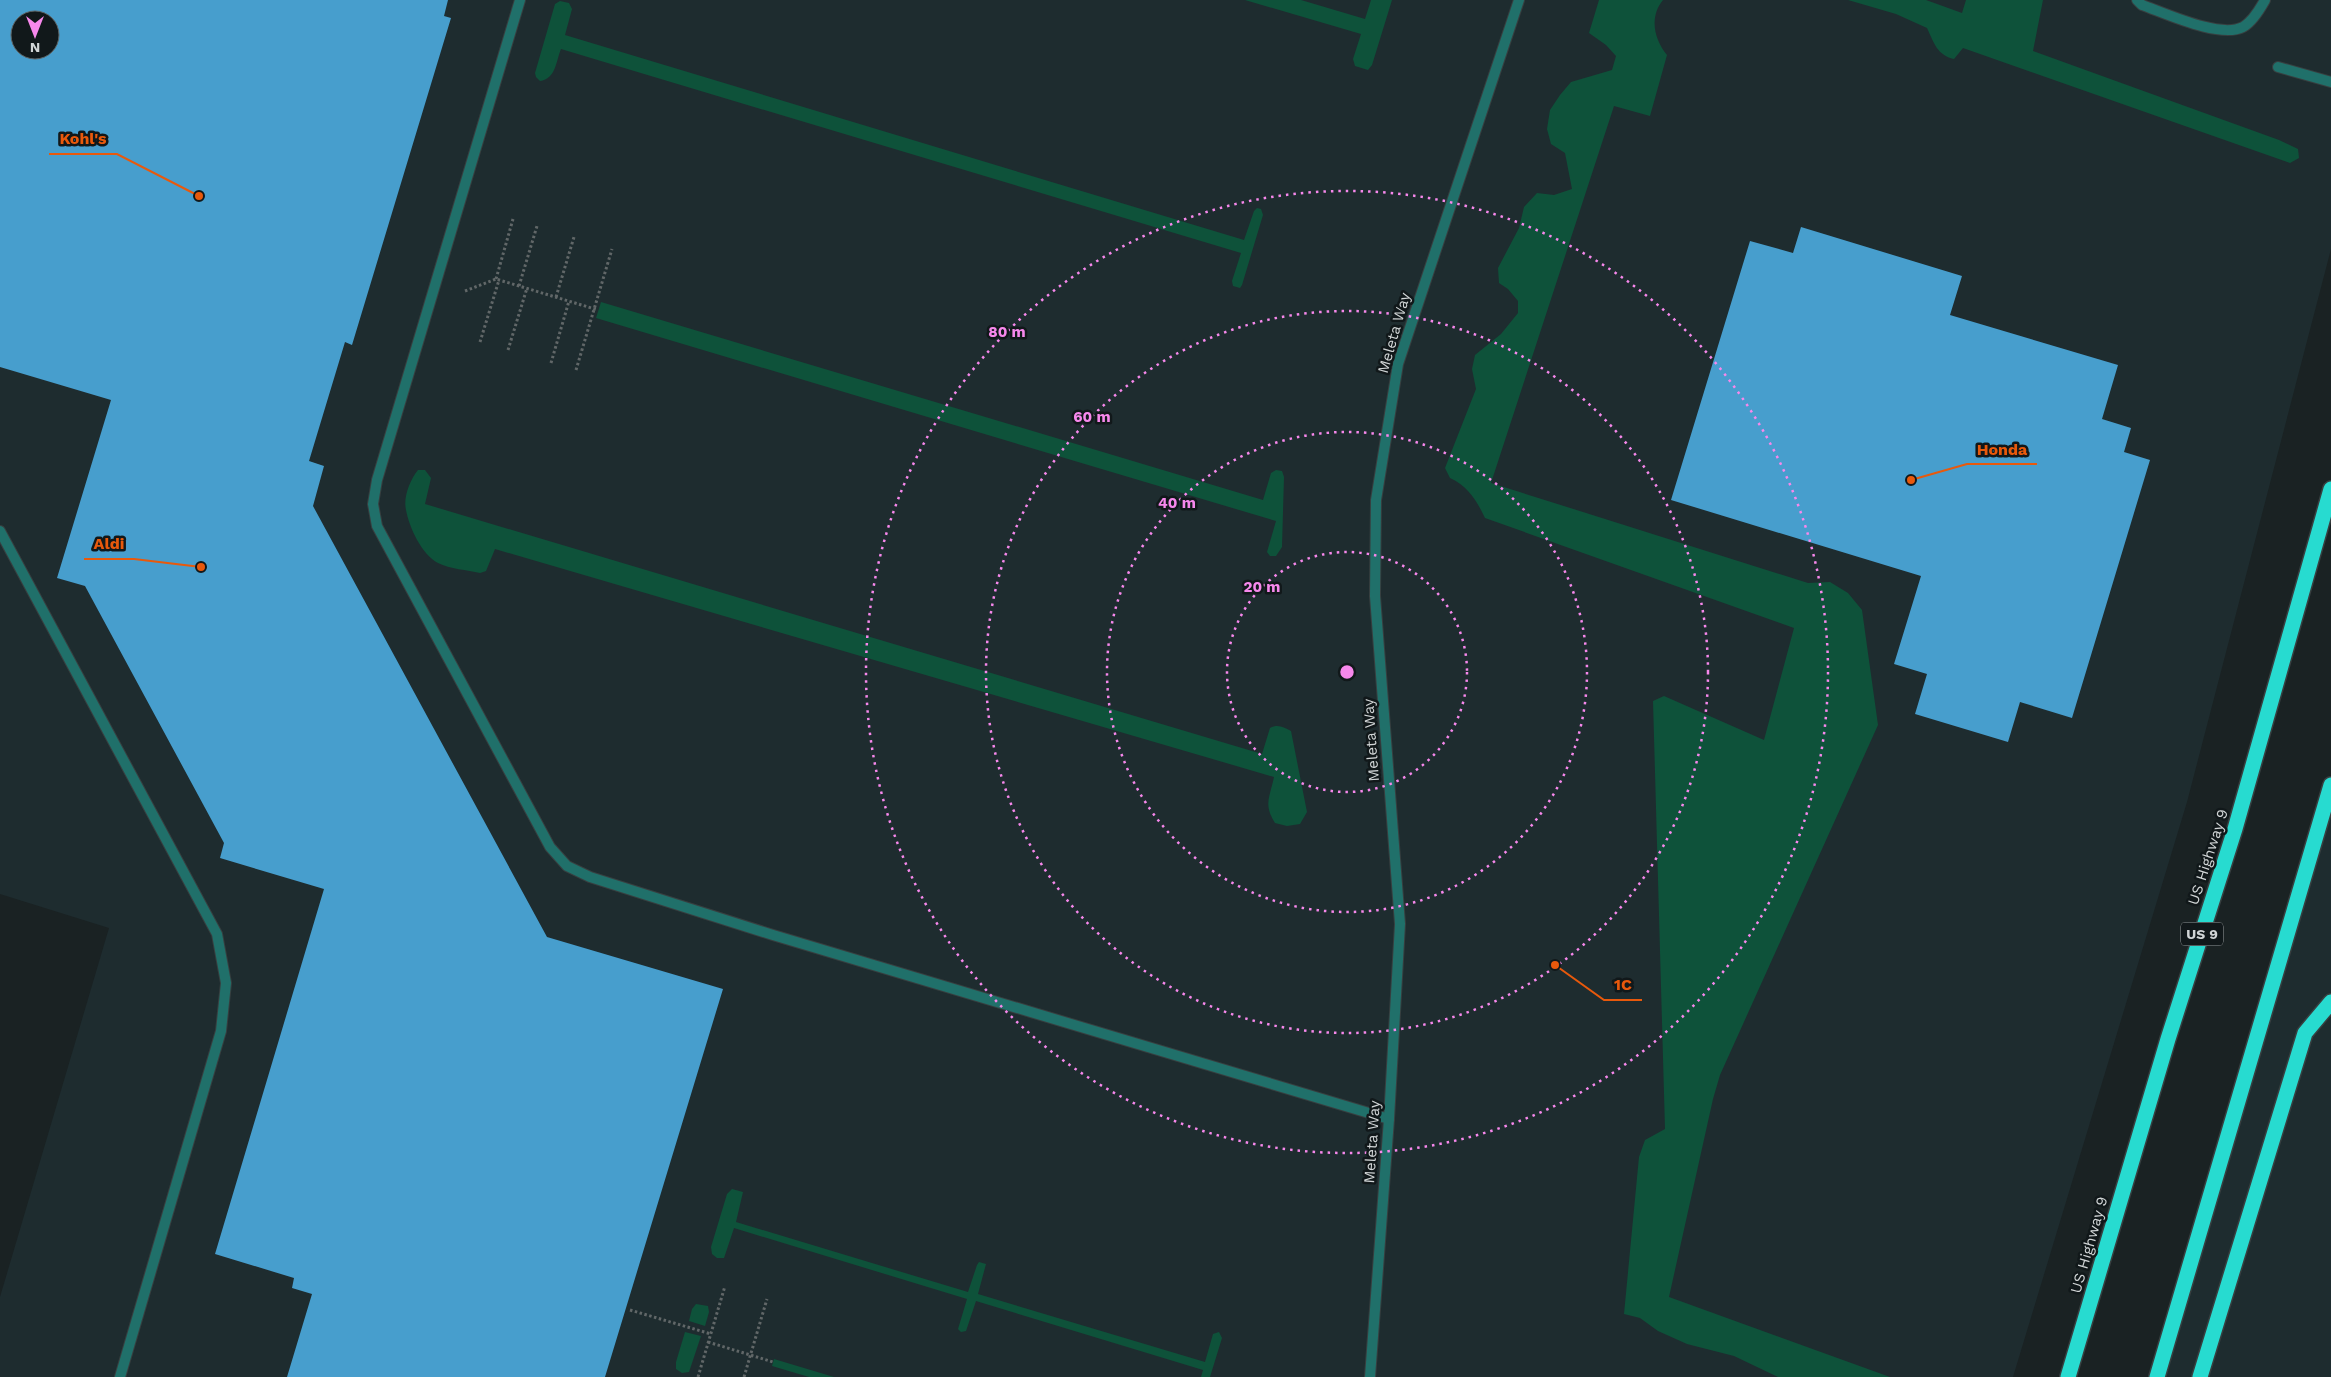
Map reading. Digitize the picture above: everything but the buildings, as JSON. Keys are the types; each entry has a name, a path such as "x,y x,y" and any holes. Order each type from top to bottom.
{"highway":[{"name":"US Highway 9","path":"2068,1377 2168,1039 2235,829 2331,489"},
{"path":"2157,1377 2331,785"},
{"path":"2200,1377 2305,1034 2331,1002"}],"street":[{"path":"520,0 377,480 373,504 377,526 550,847 567,866 590,877 782,938 1389,1119"},
{"name":"Meleta Way","path":"1370,1377 1389,1119 1400,924 1375,596 1376,500 1398,364 1519,0"},
{"path":"2137,0 2142,5 2216,31 2242,27 2260,9 2264,0"},
{"path":"2278,67 2331,82"},
{"path":"0,531 217,934 226,983 221,1032 120,1377"}],"path":[{"path":"480,342 513,219"},
{"path":"520,286 537,226"},
{"path":"556,297 574,237"},
{"path":"576,370 612,249"},
{"path":"465,292 497,280 598,310"},
{"path":"508,350 527,288"},
{"path":"551,363 569,301"},
{"path":"698,1377 725,1286"},
{"path":"744,1377 767,1299"},
{"path":"630,1310 711,1334"},
{"path":"708,1342 773,1362"}],"shaded area":[{"path":"0,0 2331,0 2331,249 2187,802 2013,1377 0,1377 0,1297 109,928 0,894"},
{"path":"2331,785 2331,1377 2157,1377"}],"green space":[{"path":"1245,0 1301,0 1365,19 1371,0 1392,0 1372,65 1368,70 1355,66 1353,59 1361,34"},
{"path":"1599,0 1663,0 1656,14 1655,28 1659,42 1667,55 1650,116 1614,106 1491,483 1808,583 1830,582 1848,593 1862,610 1878,725 1720,1075 1669,1297 1890,1377 1778,1377 1734,1356 1687,1344 1658,1331 1640,1318 1624,1314 1639,1157 1645,1140 1665,1129 1653,701 1664,696 1764,740 1794,628 1485,518 1471,495 1462,485 1450,478 1445,468 1476,389 1472,369 1475,355 1501,334 1518,313 1518,301 1508,289 1499,283 1498,268 1519,228 1524,207 1537,193 1554,195 1572,189 1565,153 1551,144 1547,129 1550,110 1571,82 1612,70 1616,56 1606,45 1589,33"},
{"path":"1848,0 1926,0 1962,13 1966,0 2043,0 2033,51 2279,140 2298,149 2299,158 2290,163 1963,48 1954,59 1948,57 1937,48 1927,28 1896,14"},
{"path":"560,1 569,3 572,9 565,35 1244,240 1254,211 1257,208 1261,209 1263,215 1242,285 1240,288 1233,286 1232,281 1241,253 561,49 552,73 545,80 540,81 535,73 555,4"},
{"path":"601,302 1263,500 1271,473 1276,470 1282,471 1284,477 1282,547 1276,556 1270,556 1267,552 1276,521 596,318"},
{"path":"418,470 425,470 431,478 425,504 1262,754 1270,728 1276,726 1283,727 1291,731 1307,812 1300,824 1287,826 1275,823 1268,805 1274,777 495,549 486,571 480,573 443,565 427,554 413,532 408,517 405,505 406,494"},
{"path":"732,1189 743,1192 736,1222 968,1292 977,1265 979,1262 986,1264 978,1294 1205,1362 1213,1334 1219,1332 1222,1338 1210,1377 1201,1377 1203,1370 976,1301 966,1331 961,1332 958,1329 967,1299 734,1228 724,1258 717,1258 712,1254 711,1247 727,1194"},
{"path":"696,1304 708,1306 709,1312 705,1326 689,1321 692,1309"},
{"path":"685,1332 701,1336 689,1372 682,1373 676,1369 676,1362"},
{"path":"774,1359 834,1377 809,1377 772,1366"}],"place":[{"name":"Kohl's","path":"199,196"},
{"name":"Honda","path":"1911,480"},
{"name":"Aldi","path":"201,567"},
{"name":"1C","path":"1555,965"}]}
